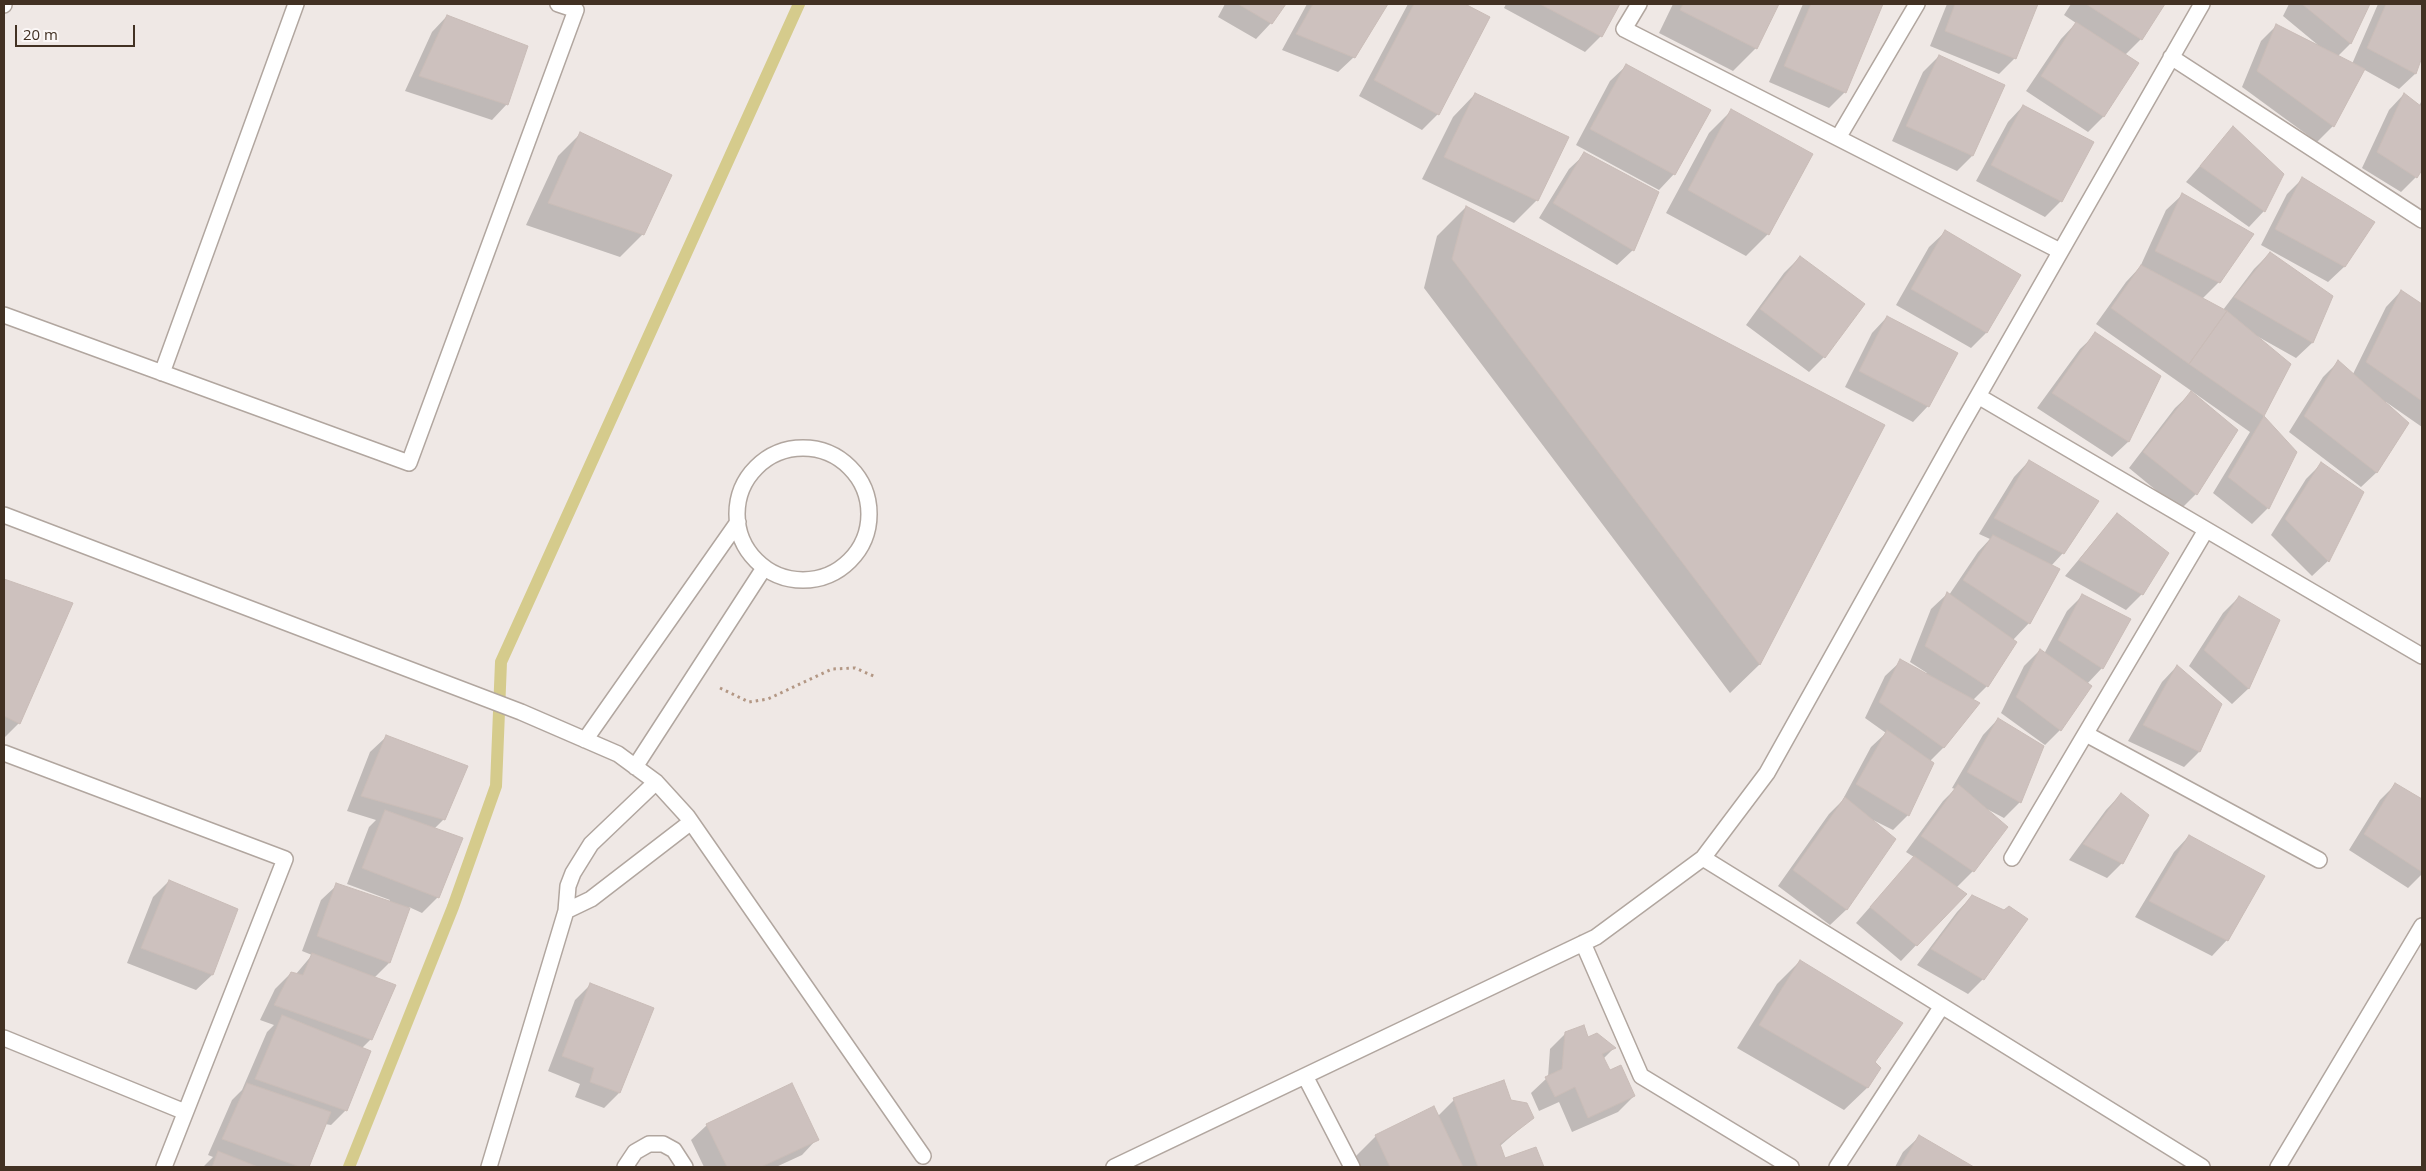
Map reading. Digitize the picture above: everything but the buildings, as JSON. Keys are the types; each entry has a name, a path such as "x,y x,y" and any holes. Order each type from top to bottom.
{"street":[{"path":"162,373 296,4"},
{"path":"4,315 409,463 576,10 558,4"},
{"path":"1639,4 1624,29 2060,251"},
{"path":"1838,138 1917,4"},
{"path":"1114,1167 1596,937 1702,858 1767,773 2060,251 2202,4"},
{"path":"2171,58 2422,220"},
{"path":"1978,396 2422,656"},
{"path":"793,448 811,448 829,453 845,463 858,477 866,494 869,513 867,531 860,549 847,563 832,574 814,580 795,581 776,575 764,568 747,551 739,534 736,515 739,497 746,479 758,465 774,454 793,448"},
{"path":"4,515 521,712 618,754 656,782 691,822 923,1156"},
{"path":"585,740 738,522"},
{"path":"2012,858 2206,530"},
{"path":"635,767 764,568"},
{"path":"2086,734 2319,860"},
{"path":"4,753 285,859 164,1167"},
{"path":"489,1167 566,912 568,886 572,873 591,844 656,782"},
{"path":"566,912 591,899 691,822"},
{"path":"1702,858 2202,1167"},
{"path":"2278,1167 2422,926"},
{"path":"1583,943 1641,1076 1791,1167"},
{"path":"1837,1167 1942,1006"},
{"path":"4,1038 186,1112"},
{"path":"1305,1076 1352,1167"},
{"path":"625,1167 635,1152 649,1144 663,1144 674,1150 685,1167"}],"path":[{"path":"696,674 725,692 749,702 768,699 832,669 855,668 876,677"}],"waterway":[{"path":"349,1167 453,907 496,786 501,662 799,4"}]}
